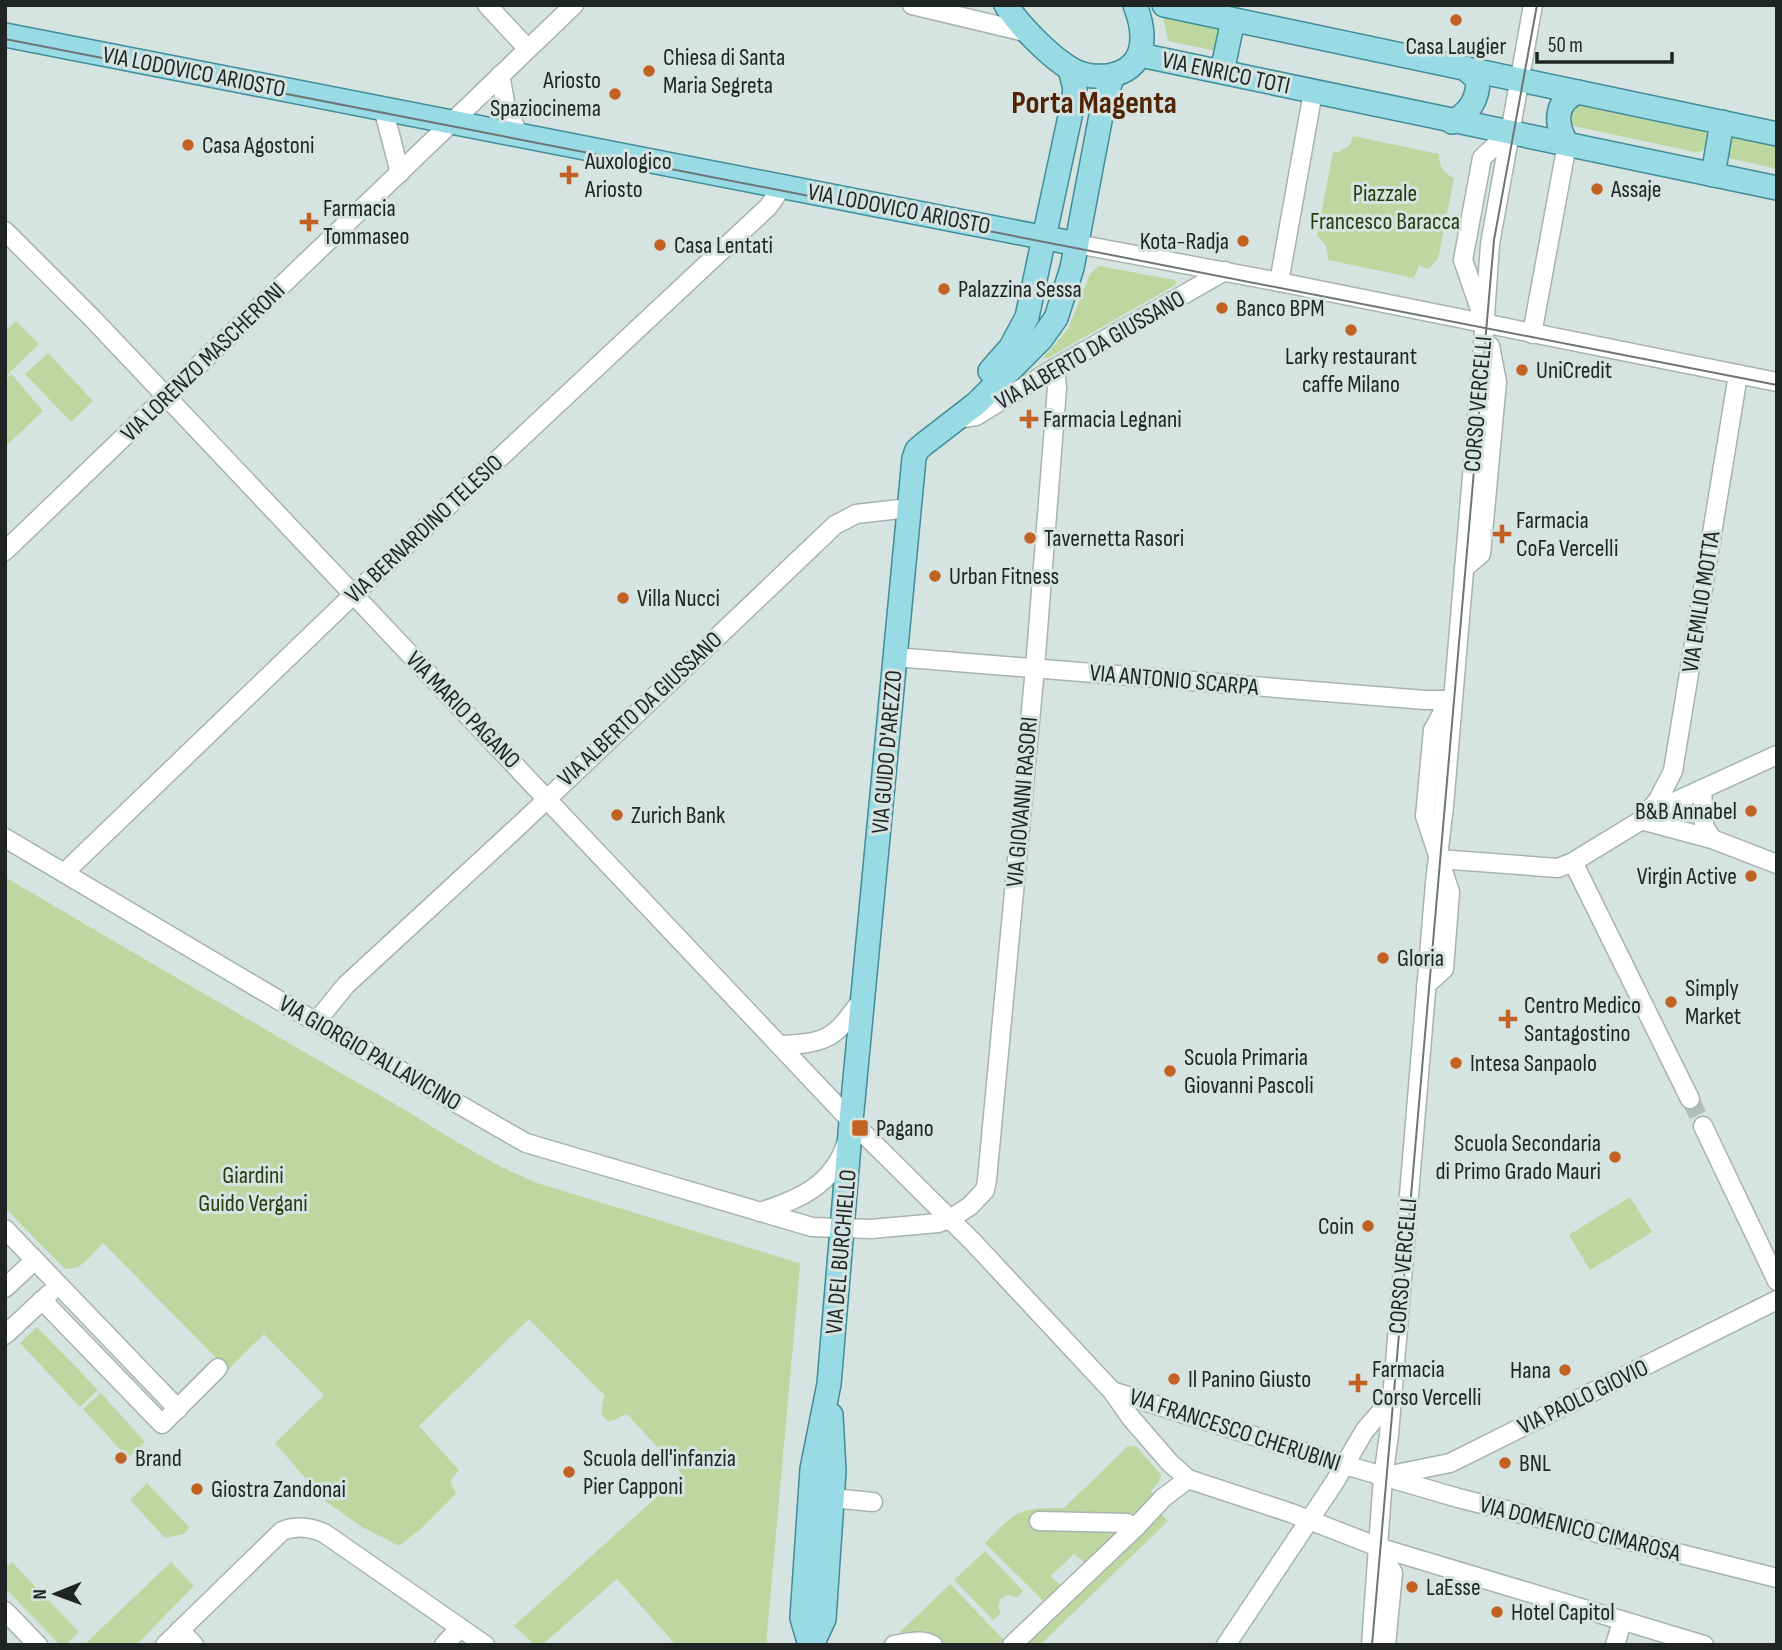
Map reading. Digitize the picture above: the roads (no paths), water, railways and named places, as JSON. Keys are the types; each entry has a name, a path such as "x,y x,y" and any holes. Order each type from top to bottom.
{"main road":[{"path":"1006,5 1029,33 1070,69 1096,77 1124,71 1140,55 1143,36 1135,5"},
{"path":"1164,5 1777,134"},
{"path":"1222,72 1233,20"},
{"name":"VIA LODOVICO ARIOSTO","path":"5,35 1077,244"},
{"name":"VIA ENRICO TOTI","path":"1140,55 1313,92"},
{"path":"1452,122 1469,110 1478,91 1478,80 1465,68"},
{"name":"VIA ALBERTO DA GIUSSANO","path":"952,420 971,392 1011,347 1020,332 1031,301 1071,113 1075,89 1070,69"},
{"name":"VIA ALBERTO DA GIUSSANO","path":"909,508 917,450 977,403 1049,330 1062,306 1077,244 1103,105 1113,75"},
{"path":"1313,92 1777,188"},
{"path":"1567,144 1559,128 1558,115 1562,103 1578,92"},
{"path":"1713,175 1722,122"},
{"name":"VIA GUIDO D'AREZZO","path":"851,1121 909,508"},
{"name":"VIA DEL BURCHIELLO","path":"811,1645 802,1618 812,1469 829,1384 851,1121"},
{"name":"VIA DEL BURCHIELLO","path":"811,1645 824,1619 834,1471 829,1384"}],"street":[{"path":"487,5 528,49"},
{"path":"519,135 506,107 500,75 575,5"},
{"path":"1485,324 1490,244 1508,132 1533,5"},
{"path":"919,6 1029,33"},
{"name":"VIA LORENZO MASCHERONI","path":"5,551 500,75"},
{"path":"1313,92 1279,282 1777,382"},
{"path":"383,108 400,173"},
{"path":"1485,324 1463,260 1482,158 1508,132"},
{"path":"1532,334 1567,144"},
{"name":"VIA BERNARDINO TELESIO","path":"65,872 353,595 768,207 783,186"},
{"name":"VIA MARIO PAGANO","path":"5,231 93,319 851,1121 950,1219 1112,1391"},
{"name":"VIA LODOVICO ARIOSTO","path":"1077,244 1279,282"},
{"name":"VIA ALBERTO DA GIUSSANO","path":"952,420 976,416 1225,271"},
{"name":"CORSO VERCELLI","path":"1371,1645 1383,1477 1485,324"},
{"name":"VIA GIOVANNI RASORI","path":"950,1219 978,1198 985,1190 987,1180 1035,668 1057,388 1055,368"},
{"name":"VIA EMILIO MOTTA","path":"1641,820 1658,800 1673,771 1738,375"},
{"name":"VIA ALBERTO DA GIUSSANO","path":"316,1022 346,985 835,525 856,514 909,508"},
{"name":"VIA ANTONIO SCARPA","path":"895,657 1452,700"},
{"path":"1439,859 1558,868 1573,862 1641,820 1777,755"},
{"path":"1673,771 1702,789"},
{"path":"1702,789 1704,826 1712,839"},
{"path":"1641,820 1712,839 1777,863"},
{"name":"VIA GIORGIO PALLAVICINO","path":"5,838 526,1143 811,1227 842,1230"},
{"path":"1573,862 1690,1099"},
{"path":"782,1045 821,1041 833,1035 864,997"},
{"path":"760,1212 813,1191 827,1177 844,1148 851,1121"},
{"path":"1703,1126 1777,1280"},
{"path":"842,1230 918,1226 950,1219"},
{"path":"5,1229 178,1409"},
{"path":"5,1288 34,1260"},
{"path":"5,1335 59,1284"},
{"path":"42,1300 162,1424 218,1368"},
{"name":"VIA PAOLO GIOVIO","path":"1383,1477 1450,1463 1777,1300"},
{"path":"103,1363 119,1348"},
{"name":"VIA FRANCESCO CHERUBINI","path":"1112,1391 1383,1477"},
{"name":"VIA FRANCESCO CHERUBINI","path":"1112,1391 1131,1418 1170,1463 1188,1479 1291,1513 1379,1548"},
{"path":"1226,1645 1309,1521 1365,1430 1392,1399"},
{"name":"VIA DOMENICO CIMAROSA","path":"1383,1477 1777,1578"},
{"path":"1012,1645 1163,1498 1188,1479"},
{"path":"832,1498 873,1502"},
{"path":"1039,1521 1127,1523 1136,1527"},
{"path":"165,1645 271,1540 291,1527 314,1529 324,1533 485,1645"},
{"path":"1379,1548 1704,1645"},
{"name":"CORSO VERCELLI","path":"1379,1548 1393,1573 1387,1645"},
{"path":"5,1611 38,1645"},
{"path":"1615,1645 1622,1622"},
{"path":"444,1645 460,1628"},
{"path":"180,1630 194,1645"},
{"path":"894,1645 916,1641 933,1645"}],"tunnel":[{"path":"1690,1099 1703,1126"}],"tram line":[{"path":"1372,1645 1494,240 1537,5"},
{"path":"5,39 1777,385"}],"place":[{"name":"Casa Laugier","path":"1456,20"},
{"name":"Chiesa di Santa Maria Segreta","path":"649,71"},
{"name":"Ariosto Spaziocinema","path":"615,94"},
{"name":"Casa Agostoni","path":"188,145"},
{"name":"Auxologico Ariosto","path":"569,175"},
{"name":"Assaje","path":"1597,189"},
{"name":"Farmacia Tommaseo","path":"309,222"},
{"name":"Kota-Radja","path":"1243,241"},
{"name":"Casa Lentati","path":"660,245"},
{"name":"Palazzina Sessa","path":"944,289"},
{"name":"Banco BPM","path":"1222,308"},
{"name":"Larky restaurant caffe Milano","path":"1351,330"},
{"name":"UniCredit","path":"1522,370"},
{"name":"Farmacia Legnani","path":"1029,419"},
{"name":"Farmacia CoFa Vercelli","path":"1502,534"},
{"name":"Tavernetta Rasori","path":"1030,538"},
{"name":"Urban Fitness","path":"935,576"},
{"name":"Villa Nucci","path":"623,598"},
{"name":"B&B Annabel","path":"1751,811"},
{"name":"Zurich Bank","path":"617,815"},
{"name":"Virgin Active","path":"1751,876"},
{"name":"Gloria","path":"1383,958"},
{"name":"Simply Market","path":"1671,1002"},
{"name":"Centro Medico Santagostino","path":"1508,1019"},
{"name":"Intesa Sanpaolo","path":"1456,1063"},
{"name":"Scuola Primaria Giovanni Pascoli","path":"1170,1071"},
{"name":"Pagano","path":"860,1128"},
{"name":"Scuola Secondaria di Primo Grado Mauri","path":"1615,1157"},
{"name":"Coin","path":"1368,1226"},
{"name":"Hana","path":"1565,1370"},
{"name":"Il Panino Giusto","path":"1174,1379"},
{"name":"Farmacia Corso Vercelli","path":"1358,1383"},
{"name":"Brand","path":"121,1458"},
{"name":"BNL","path":"1505,1463"},
{"name":"Scuola dell'infanzia Pier Capponi","path":"569,1472"},
{"name":"Giostra Zandonai","path":"197,1489"},
{"name":"LaEsse","path":"1412,1587"},
{"name":"Hotel Capitol","path":"1497,1612"}],"district":[{"name":"Porta Magenta","path":"1094,103"}],"park label":[{"name":"Piazzale Francesco Baracca","path":"1385,207"},
{"name":"Giardini Guido Vergani","path":"253,1189"}]}
